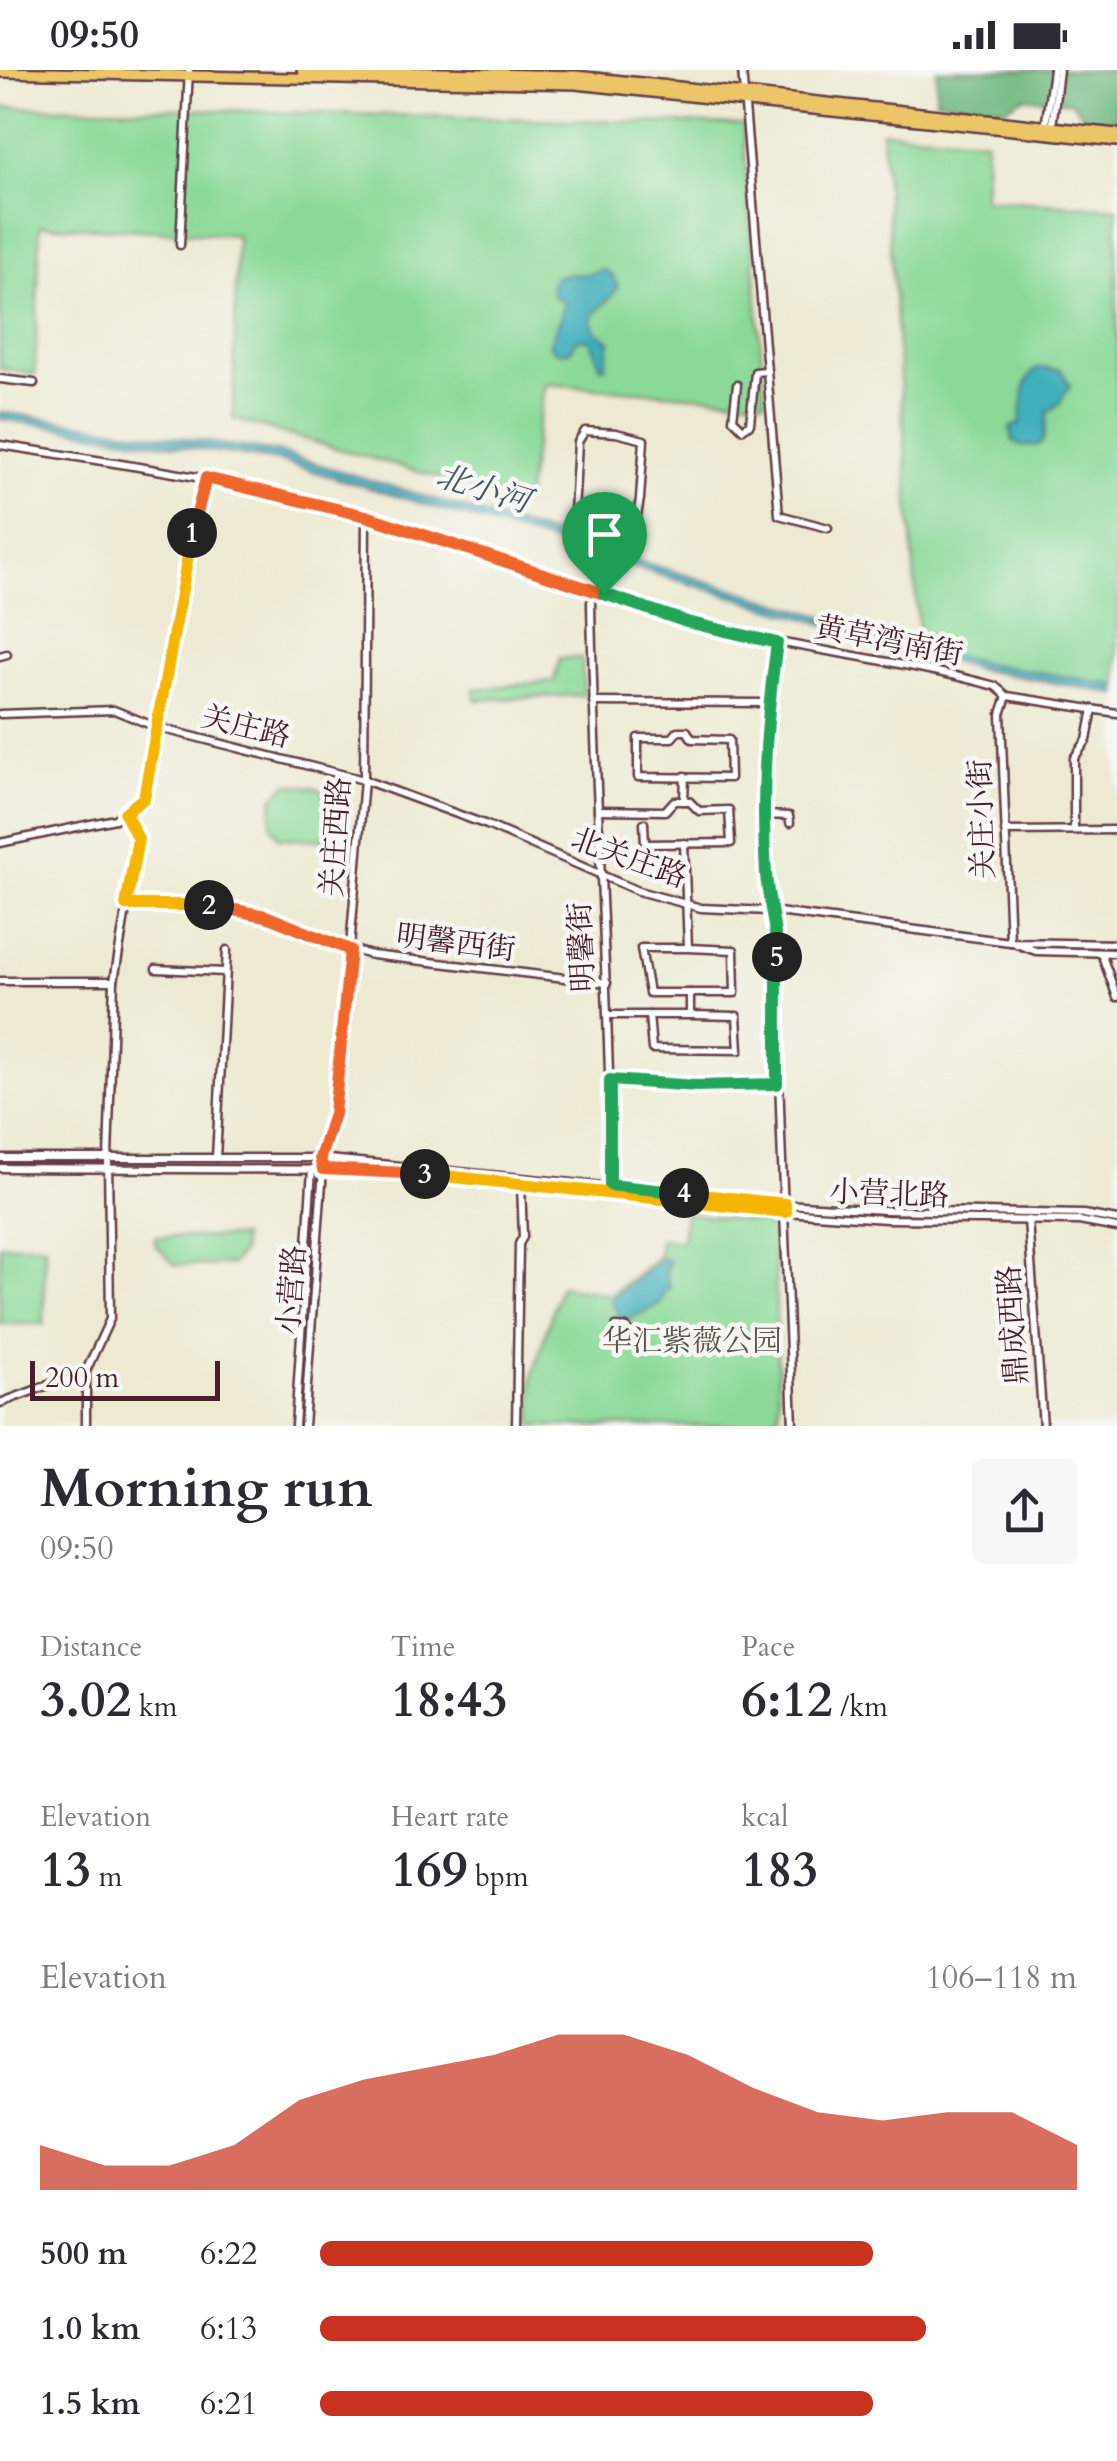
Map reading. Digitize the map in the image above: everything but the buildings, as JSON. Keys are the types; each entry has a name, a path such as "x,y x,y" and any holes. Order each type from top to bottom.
{"main road":[{"path":"302,70 576,76 743,98"},
{"path":"0,72 576,84 1117,137"}],"street":[{"path":"742,70 780,515 828,528"},
{"path":"1048,129 1056,70"},
{"path":"180,245 188,73"},
{"path":"737,384 733,420 743,429 750,424 756,372 767,371"},
{"path":"0,379 34,383"},
{"path":"604,594 623,537 634,532 644,440 585,431 578,442 574,513 581,520 623,537"},
{"name":"黄草湾南街","path":"0,445 206,478 366,516 687,622 777,643 907,663 995,686 1007,696 1117,713"},
{"path":"0,843 116,819 144,798 188,551 206,478"},
{"name":"关庄西路","path":"320,1158 334,1114 364,780 366,516"},
{"name":"明馨街","path":"592,602 600,875 608,983 610,1185"},
{"path":"777,643 768,703 766,815 770,911 777,938 777,1084 793,1426"},
{"name":"关庄小街","path":"1007,696 1001,714 1010,942"},
{"path":"593,702 768,703"},
{"path":"1074,830 1074,758 1088,740 1093,709"},
{"name":"关庄路","path":"0,714 114,710 156,727 364,780"},
{"path":"678,731 687,731 692,739 728,740 730,778 685,776 638,777 638,738 672,738 678,731"},
{"path":"684,801 685,776"},
{"name":"北关庄路","path":"364,780 487,824 638,892 685,904 1010,942"},
{"path":"598,810 666,810 674,800 684,801 699,811 729,810 730,843 645,844 644,823"},
{"path":"86,1426 86,1371 110,1319 108,1158 114,981 138,839 125,813"},
{"path":"766,815 789,816 790,823"},
{"path":"1006,831 1117,830"},
{"path":"684,842 688,948"},
{"name":"明馨西街","path":"126,905 211,906 266,916 350,950 608,983"},
{"path":"1010,942 1117,944"},
{"path":"1010,942 1036,952 1117,953"},
{"path":"641,948 688,948 734,950 735,993 649,993 641,948"},
{"path":"216,1158 226,950"},
{"path":"1101,952 1117,997"},
{"path":"156,969 225,972"},
{"path":"0,981 114,981"},
{"path":"690,993 690,1015"},
{"path":"608,1015 649,1015 690,1015 736,1016 739,1050 652,1049 649,1015"},
{"path":"610,1080 697,1086 777,1084"},
{"name":"小营北路","path":"0,1158 320,1158 610,1185 785,1208"},
{"path":"312,1169 320,1158"},
{"name":"小营路","path":"304,1426 323,1169 320,1158"},
{"name":"小营北路","path":"0,1168 382,1170 785,1208 1028,1217 1117,1228"},
{"name":"小营路","path":"295,1426 312,1169"},
{"path":"516,1426 519,1244 524,1237 520,1184"},
{"name":"小营北路","path":"1028,1217 1083,1214 1117,1220"},
{"name":"鼎成西路","path":"1028,1217 1043,1426"},
{"path":"616,1328 627,1328"},
{"path":"0,1403 86,1371"}],"green space":[{"path":"937,70 1117,70 1117,120 1086,118 1072,102 1023,97 1005,109 936,100"},
{"path":"0,107 743,125 765,401 545,384 525,502 233,419 237,235 40,225 35,374 0,369"},
{"path":"882,131 986,140 984,199 1117,208 1117,687 963,663 920,650"},
{"path":"560,658 582,658 584,695 476,700 474,689 554,681"},
{"path":"287,784 317,788 330,796 333,828 324,840 279,838 271,825 273,798"},
{"name":"华汇紫薇公园","path":"685,1213 764,1223 774,1231 779,1415 766,1426 533,1426 532,1378 560,1286 610,1295 658,1257 660,1239 682,1241"},
{"path":"155,1237 241,1237 242,1252 231,1265 175,1265 155,1244"},
{"path":"0,1245 45,1245 44,1324 0,1324"}],"water":[{"path":"602,269 611,274 618,286 591,321 597,332 610,341 605,366 601,367 590,340 578,339 570,351 557,352 549,345 564,302 553,296 551,284 555,277"},
{"path":"1039,368 1061,370 1070,385 1060,403 1048,412 1039,445 1020,446 1013,441 1010,427 1020,424 1026,384"},
{"name":"北小河","path":"0,412 277,452 928,648 983,663 1117,685 1117,694 971,668 279,461 0,419"},
{"path":"663,1258 669,1261 666,1273 670,1288 660,1304 627,1320 625,1339 616,1338 620,1318 611,1299"}],"route":[{"path":"206,478 366,516 604,594 687,622 777,643 768,703 766,870 771,922 777,938 777,1084 697,1086 610,1080 610,1185 785,1204 786,1212 454,1176 323,1169 320,1158 334,1114 340,1067 350,950 266,916 211,906 126,905 138,839 125,813 144,798 194,519 206,478"}]}
